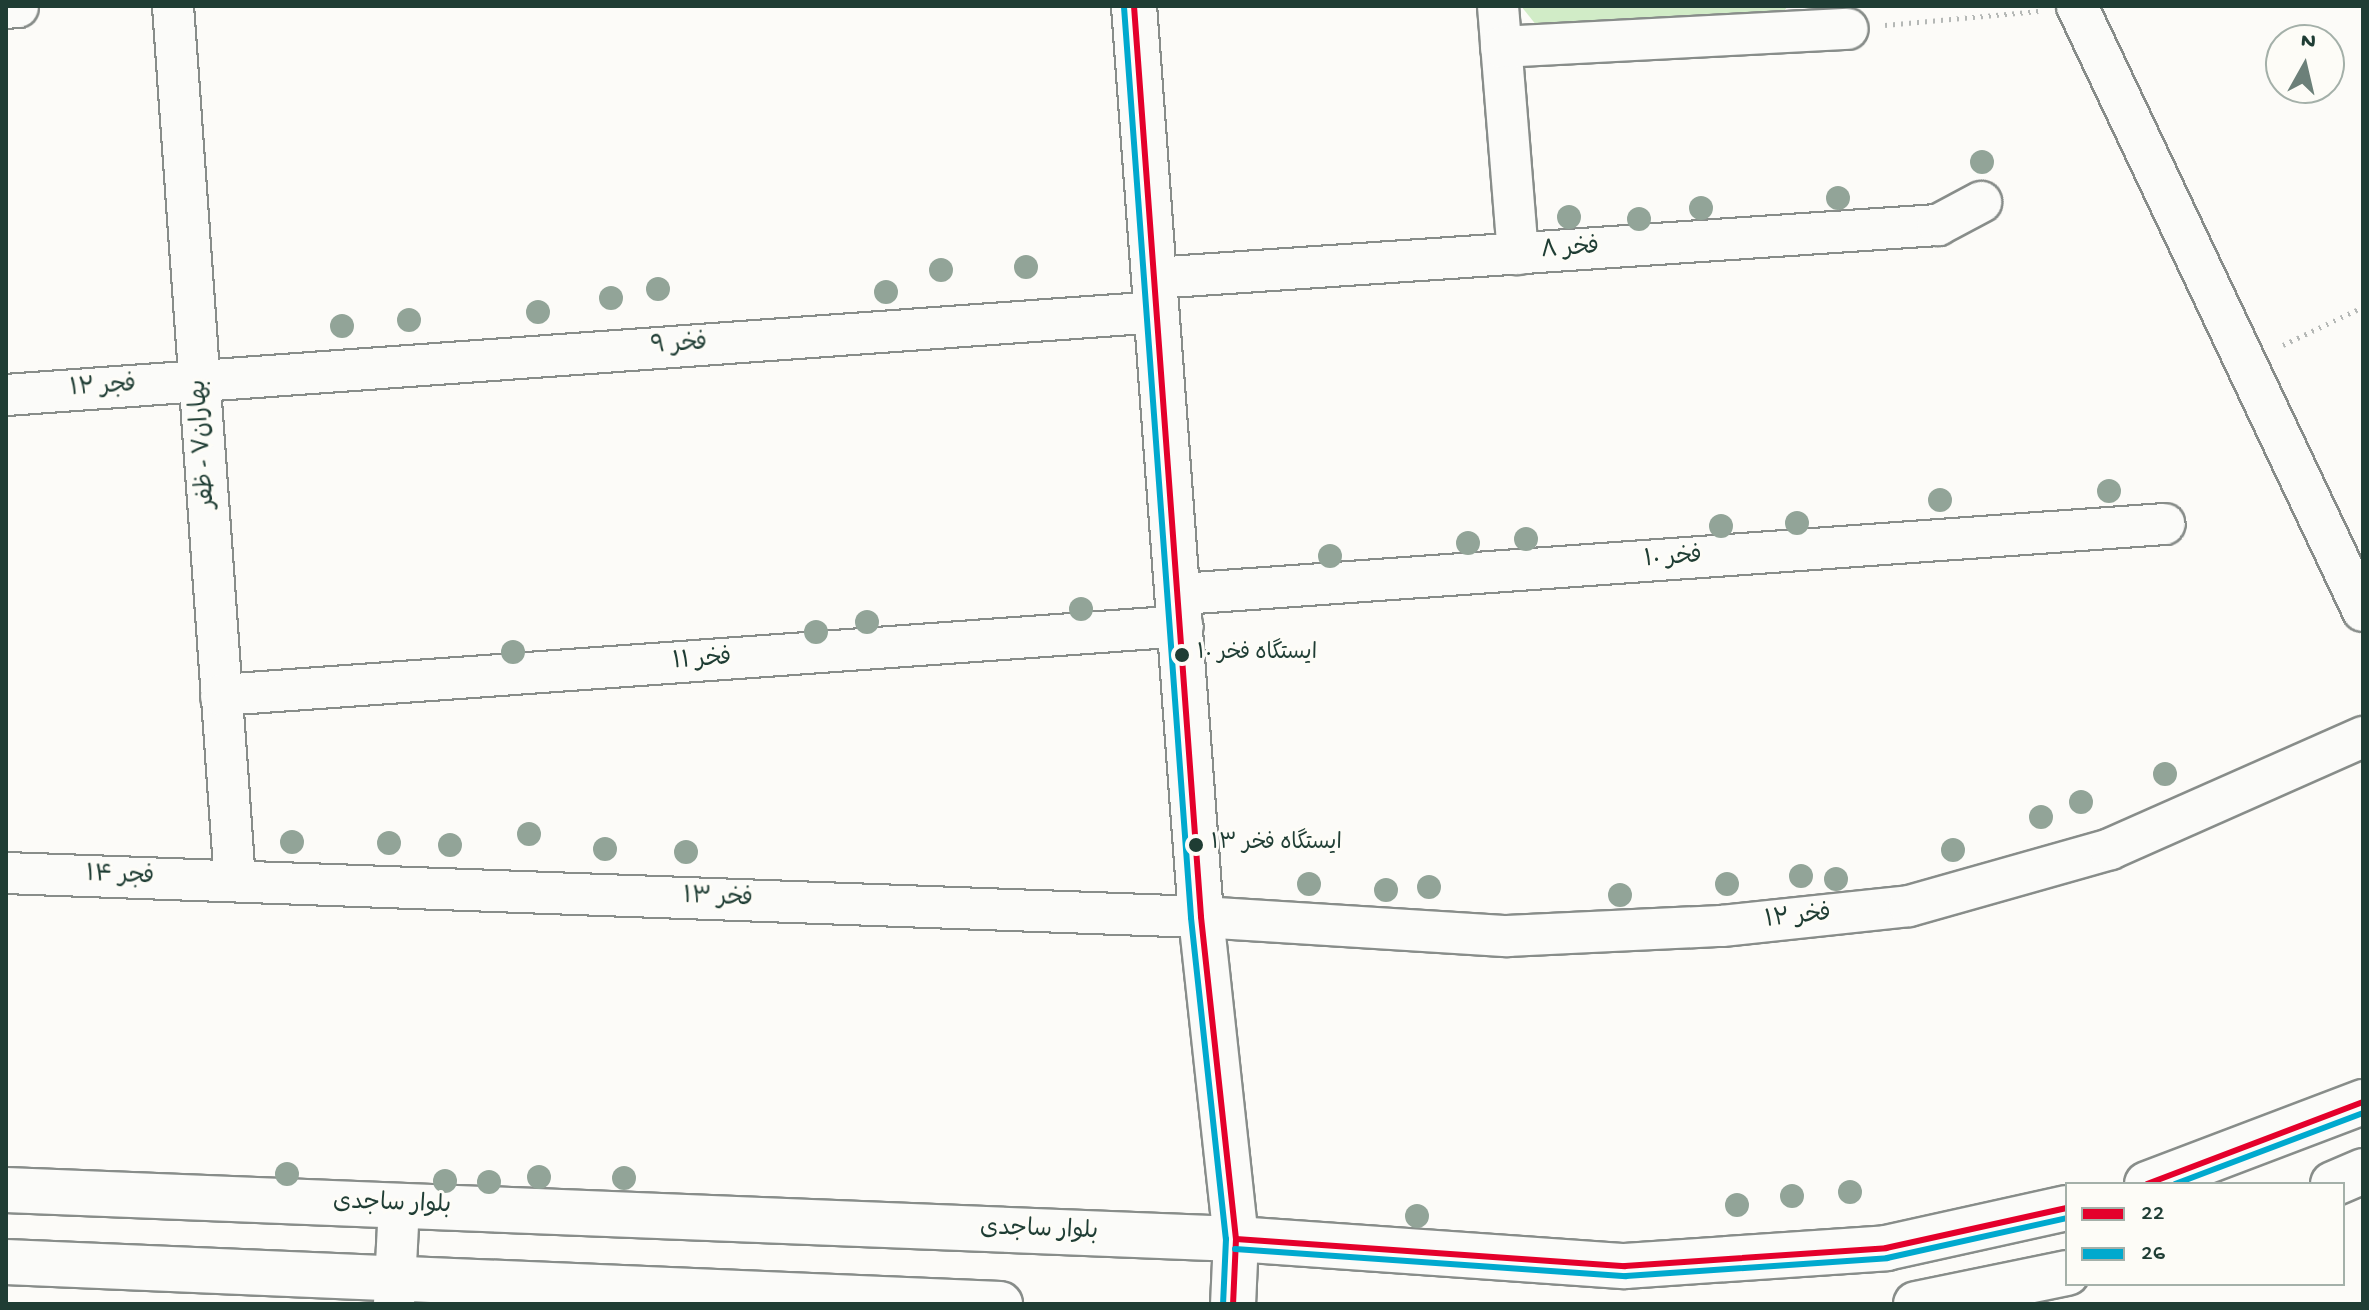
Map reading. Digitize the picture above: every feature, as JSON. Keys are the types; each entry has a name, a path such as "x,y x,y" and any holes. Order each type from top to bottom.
{"main road":[{"path":"1134,6 1182,610 1201,917 1236,1239 1233,1304"},
{"path":"2152,1182 2363,1102"},
{"path":"2338,1182 2363,1171"},
{"name":"بلوار ساجدی","path":"6,1190 1236,1239 1625,1266 1886,1248 2065,1208"},
{"path":"6,1262 395,1292 1000,1304"},
{"path":"1916,1304 2065,1273"}],"street":[{"name":"بهاران۷ - ظفر","path":"173,6 235,881"},
{"path":"1498,6 1518,254"},
{"path":"6,8 18,7"},
{"path":"2077,7 2363,611"},
{"path":"1501,47 1848,29"},
{"name":"فخر ۸","path":"1156,295 1518,254 1938,225 1981,202"},
{"name":"فخر ۹","path":"200,381 1156,295"},
{"name":"فجر ۱۲","path":"6,395 200,381"},
{"name":"فخر ۱۰","path":"1182,610 2165,524"},
{"name":"فخر ۱۱","path":"221,695 1182,610"},
{"name":"فخر ۱۲","path":"1201,917 1507,936 1722,926 1909,906 2110,849 2363,737"},
{"name":"فجر ۱۴","path":"6,873 235,881"},
{"name":"فخر ۱۳","path":"235,881 1201,917"},
{"path":"395,1292 399,1206"}],"path":[{"path":"1848,29 2077,7"},
{"path":"2246,362 2363,307"}],"green space":[{"path":"1521,6 1788,6 1780,16 1541,31"}],"transit line":[{"name":"22","path":"1134,6 1201,917 1236,1239 1233,1304"},
{"name":"26","path":"1124,7 1191,918 1226,1239 1223,1304"},
{"name":"22","path":"2152,1182 2363,1102"},
{"name":"26","path":"2180,1182 2363,1113"},
{"name":"22","path":"1236,1239 1625,1266 1886,1248 2065,1208"},
{"name":"26","path":"1235,1249 1626,1276 1887,1258 2065,1218"}],"place":[{"name":"ایستگاه فخر ۱۰","path":"1182,655"},
{"name":"ایستگاه فخر ۱۳","path":"1196,845"}]}
